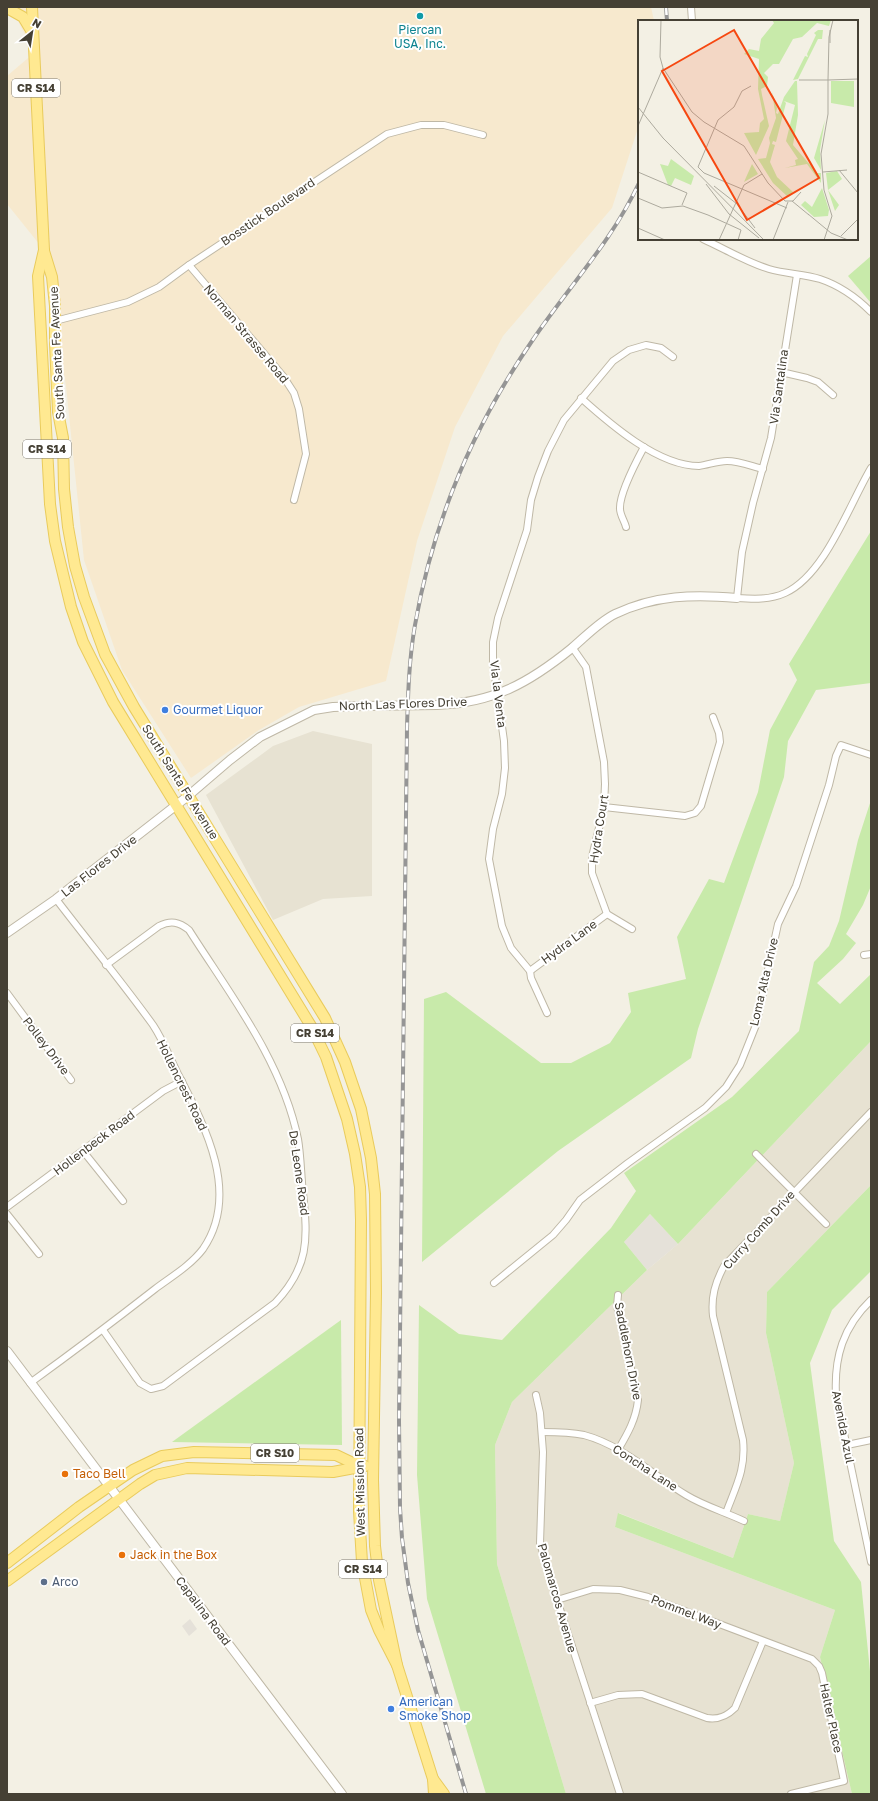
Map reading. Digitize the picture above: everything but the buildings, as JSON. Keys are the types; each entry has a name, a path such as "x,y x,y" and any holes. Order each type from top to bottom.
{"main road":[{"name":"South Santa Fe Avenue","path":"32,7 44,250 52,277 58,412 63,438 64,488 68,527 80,582 95,629 118,680 188,796 308,988 325,1018 345,1062 361,1109 371,1158 375,1194 376,1293"},
{"path":"7,8 23,17 34,37"},
{"name":"South Santa Fe Avenue","path":"44,250 38,276 50,504 61,573 73,614 97,673 119,713 295,997 326,1057 338,1088 347,1119 355,1154 360,1187 361,1292"},
{"name":"West Mission Road","path":"361,1292 359,1511 362,1562 367,1594 377,1626 398,1665"},
{"name":"West Mission Road","path":"376,1293 373,1516 379,1580 398,1665 433,1779 434,1794"},
{"name":"CR S10","path":"7,1562 109,1486 133,1470 162,1456 194,1452 336,1455 359,1466"},
{"name":"CR S10","path":"7,1581 119,1499 155,1475 187,1468 333,1472 359,1466 373,1467"},
{"name":"West Mission Road","path":"433,1779 444,1794"}],"street":[{"path":"691,7 692,20"},
{"name":"Bosstick Boulevard","path":"55,320 128,302 159,287 188,265 387,134 421,125 444,125 483,135"},
{"path":"705,240 747,261 771,270 820,279 839,287 857,298 871,312"},
{"name":"Norman Strasse Road","path":"188,265 284,376 294,393 299,409 306,454 294,500"},
{"name":"Via Santalina","path":"737,598 742,552 771,438 797,275"},
{"name":"Via la Venta","path":"546,1013 530,978 530,971 511,948 502,926 489,859 493,829 502,794 505,768 504,741 493,662 493,642 498,618 526,530 531,500 548,451 564,420 613,361 629,350 646,345 661,348 673,357"},
{"path":"781,372 818,382 833,395"},
{"path":"581,398 611,425 644,447 676,462 700,466 727,461 763,469"},
{"path":"626,527 620,509 624,490 632,469 644,447"},
{"path":"737,598 769,598 786,593 802,583 814,570 835,537 871,468"},
{"name":"North Las Flores Drive","path":"188,796 230,760 260,737 314,710 333,707 437,705 472,702 512,688 544,670 613,615 634,606 685,596 737,598"},
{"name":"Hydra Court","path":"572,647 586,667 592,691 604,762 606,784 604,807 592,858 592,873 608,914"},
{"path":"604,807 685,816 695,813 701,806 720,742 719,733 713,717"},
{"name":"Loma Alta Drive","path":"494,1283 553,1235 580,1200 628,1162 705,1108 726,1087 740,1065 756,1025 778,924 796,886 829,785 836,756 841,745 871,755"},
{"name":"Las Flores Drive","path":"7,933 56,899 188,796"},
{"name":"Hollencrest Road","path":"30,1382 103,1330 187,1265 202,1250 215,1227 221,1196 210,1142 194,1105 154,1026 56,899"},
{"path":"608,914 632,929"},
{"name":"Hydra Lane","path":"530,971 608,914"},
{"name":"De Leone Road","path":"103,1330 140,1383 151,1389 163,1386 275,1303 288,1290 301,1267 305,1250 306,1223 298,1139 281,1085 268,1057 250,1025 189,930 182,925 168,921 106,965"},
{"path":"864,955 871,954"},
{"name":"Polley Drive","path":"7,993 71,1080"},
{"name":"Hollenbeck Road","path":"7,1207 163,1091 182,1081"},
{"name":"Curry Comb Drive","path":"726,1513 742,1472 745,1456 743,1440 714,1316 712,1304 713,1292 724,1266 871,1112"},
{"path":"83,1151 123,1201"},
{"path":"756,1154 826,1224"},
{"path":"7,1214 39,1254"},
{"name":"Saddlehorn Drive","path":"618,1295 617,1306 638,1400 637,1414 632,1428 618,1450"},
{"name":"Avenida Azul","path":"871,1300 858,1314 849,1327 839,1348 835,1376 836,1395 871,1562"},
{"name":"Capalina Road","path":"7,1351 342,1794"},
{"name":"Palomarcos Avenue","path":"536,1395 542,1432 543,1452 539,1534 540,1543 556,1600 620,1794"},
{"name":"Concha Lane","path":"542,1432 584,1435 602,1441 687,1496 744,1521"},
{"path":"847,1445 871,1440"},
{"name":"Pommel Way","path":"556,1600 594,1589 620,1590 648,1597 812,1659"},
{"path":"590,1703 618,1695 642,1694 707,1718 714,1719 727,1715 735,1708 763,1641"},
{"name":"Halter Place","path":"791,1794 844,1781 822,1673 812,1659"}],"shaded area":[{"path":"11,7 651,7 654,20 638,20 638,128 612,208 503,336 455,427 417,541 386,681 299,707 259,730 191,778 122,670 84,560 66,386 44,250 7,204 7,76 34,53"},
{"path":"313,731 372,744 372,896 323,899 273,920 206,795 273,746"},
{"path":"871,1041 871,1185 767,1292 766,1333 794,1463 780,1521 748,1514 733,1558 619,1513 615,1527 835,1610 820,1657 852,1794 566,1794 497,1564 495,1445 512,1402 647,1270 678,1244"},
{"path":"650,1214 678,1244 647,1270 624,1242"},
{"path":"190,1619 197,1629 189,1636 182,1626"}],"green space":[{"path":"871,256 871,303 848,276"},
{"path":"871,531 871,683 816,690 788,741 784,777 698,1029 691,1058 558,1151 422,1262 424,999 446,992 541,1063 571,1063 610,1043 631,1012 628,993 686,979 677,937 709,879 724,883 758,792 770,730 797,680 789,664"},
{"path":"871,800 871,886 863,905 846,934 856,943 843,959 817,983 840,1004 871,974 871,1041 678,1244 650,1214 624,1242 647,1270 512,1402 495,1445 497,1564 566,1794 486,1794 427,1599 417,1475 419,1305 459,1334 502,1340 611,1228 636,1191 624,1173 732,1097 799,1031 814,962 829,946 839,921 858,840"},
{"path":"871,1185 871,1271 832,1310 810,1363 834,1541 861,1582 871,1681 871,1794 852,1794 820,1657 835,1610 615,1527 618,1513 733,1558 748,1514 780,1521 794,1463 766,1333 767,1292"},
{"path":"341,1320 342,1445 172,1442"}],"railway":[{"path":"666,7 667,20"},
{"path":"466,1794 418,1630 408,1583 400,1508 399,1421 407,728 411,651 423,587 433,549 444,513 474,441 491,407 532,341 616,225 638,185"}],"place":[{"name":"Piercan USA, Inc.","path":"420,16"},
{"name":"Gourmet Liquor","path":"165,710"},
{"name":"Taco Bell","path":"65,1474"},
{"name":"Jack in the Box","path":"122,1555"},
{"name":"Arco","path":"44,1582"},
{"name":"American Smoke Shop","path":"391,1709"}]}
